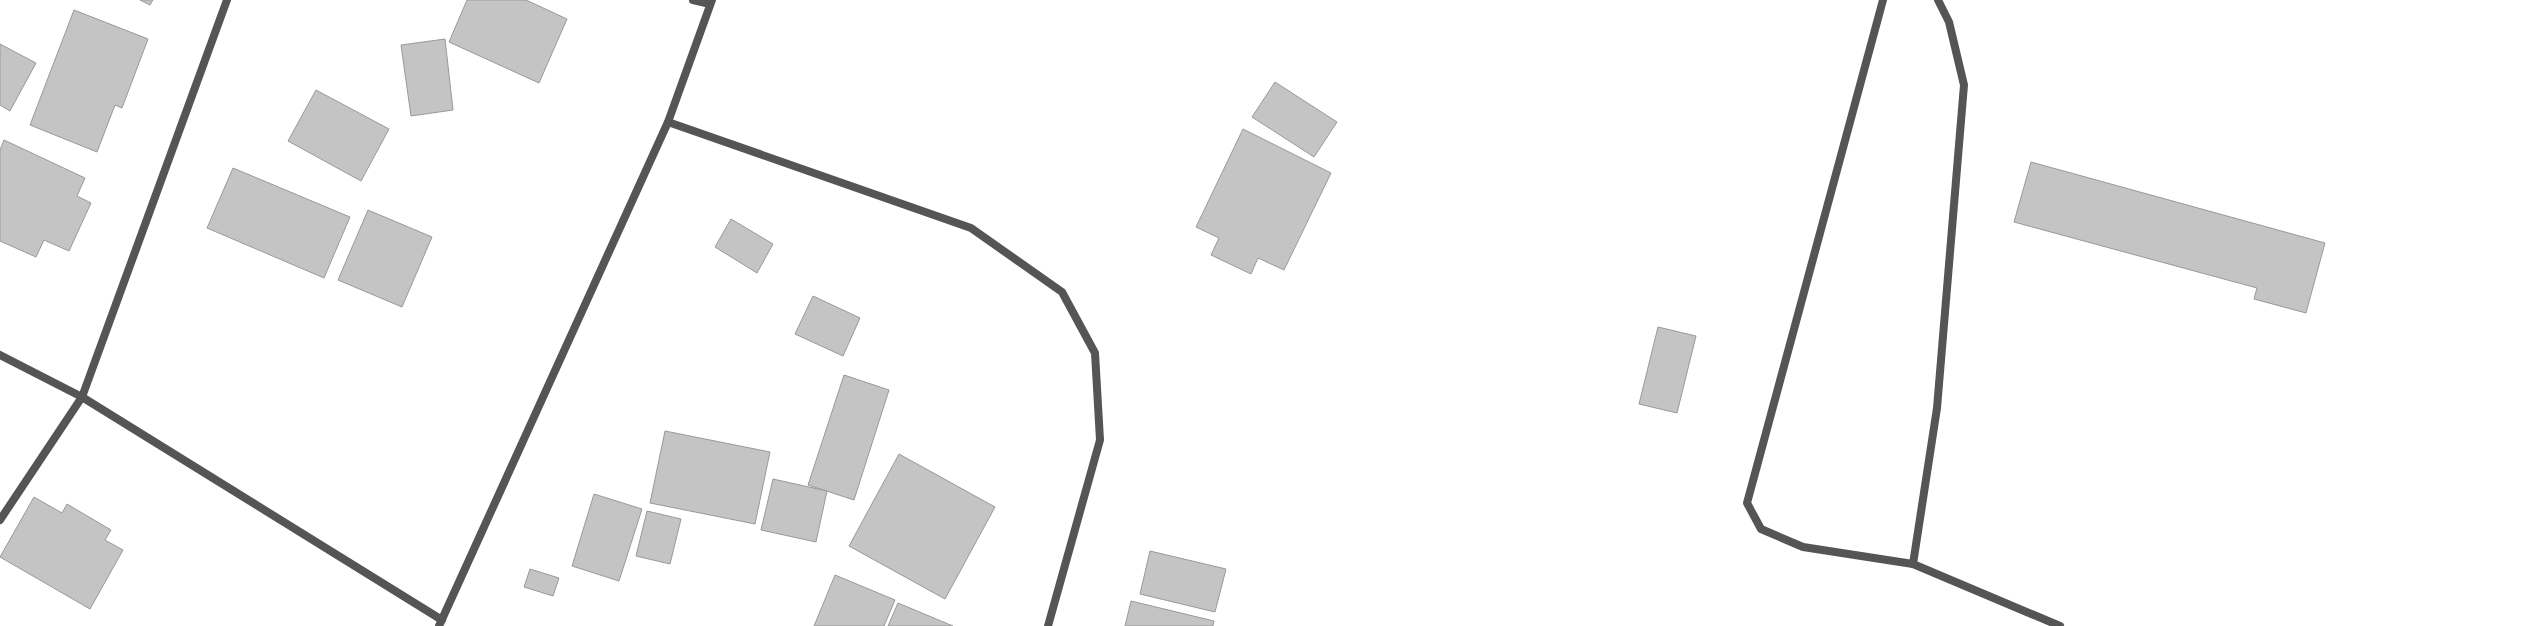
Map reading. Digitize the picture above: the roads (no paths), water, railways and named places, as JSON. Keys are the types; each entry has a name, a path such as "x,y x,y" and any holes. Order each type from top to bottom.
{"street":[{"path":"0,520 82,397 227,0"},
{"path":"0,355 82,397 441,623 668,122 711,2 693,0"},
{"path":"1883,0 1747,503 1761,529 1803,547 1913,564 2060,626"},
{"path":"1913,564 1937,408 1964,85 1949,22 1938,0"},
{"path":"668,122 971,228 1062,292 1094,353 1100,440 1048,626"}]}
